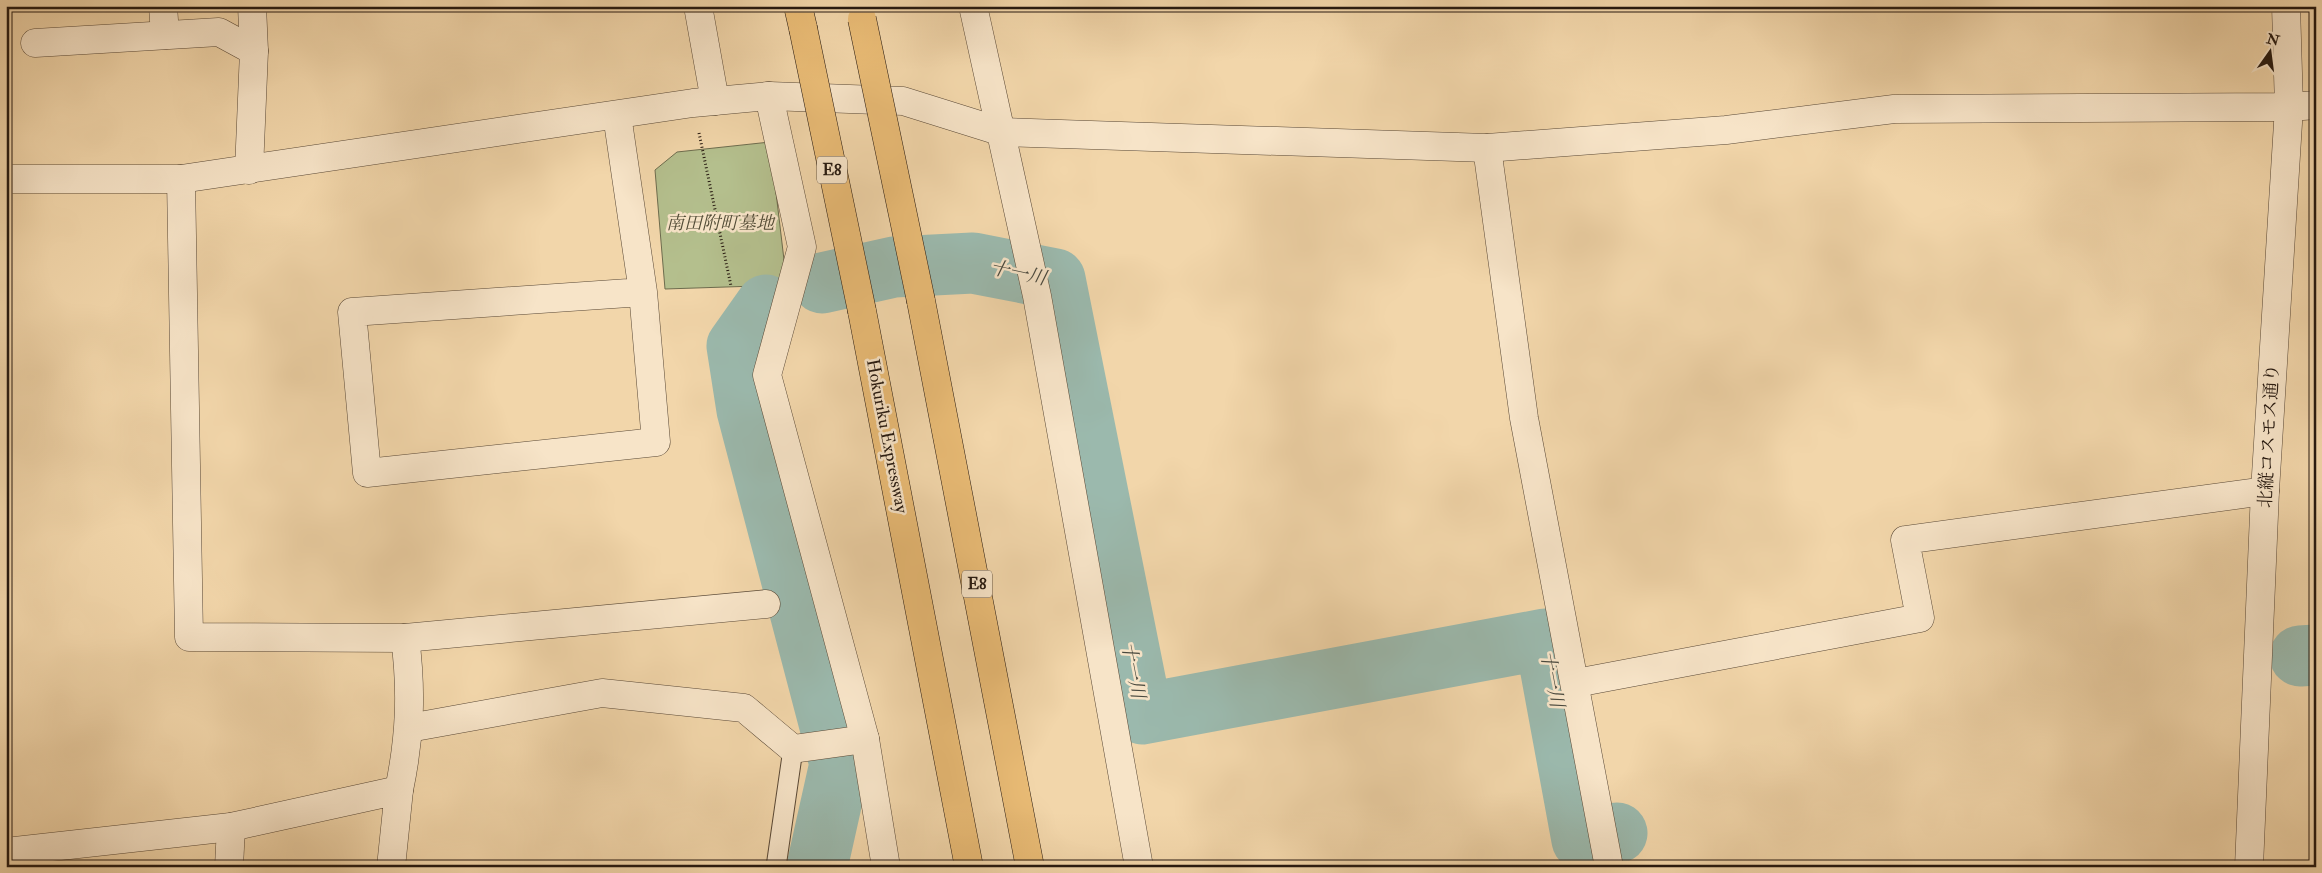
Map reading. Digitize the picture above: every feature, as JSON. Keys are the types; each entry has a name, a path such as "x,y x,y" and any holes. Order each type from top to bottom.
{"highway":[{"name":"E8","path":"861,12 921,301 1030,867"},
{"name":"Hokuriku Expressway","path":"800,17 862,311 969,867"}],"street":[{"path":"163,6 165,35"},
{"path":"249,170 254,51 252,6"},
{"path":"698,6 704,102"},
{"path":"973,6 1037,296 1139,867"},
{"name":"北縦コスモス通り","path":"2249,867 2265,491 2289,107 2286,6"},
{"path":"35,43 219,32 254,51"},
{"path":"769,96 802,247 767,375 859,741 886,867"},
{"path":"6,179 181,179 704,102 769,96 903,101 1002,132 1487,148 1726,130 1894,109 2289,107 2316,105"},
{"path":"617,115 643,292 656,442 367,473 352,312 643,292"},
{"path":"1487,148 1524,418 1576,683 1609,867"},
{"path":"181,179 189,637 406,638 766,604"},
{"path":"1576,683 1920,618 1905,540 2265,491"},
{"path":"391,867 399,790 409,728 410,677 406,638"},
{"path":"409,728 602,692 744,708 804,748 859,741"},
{"path":"6,852 66,856 231,827 399,790"},
{"path":"229,867 231,827"}],"lane":[{"path":"776,867 804,748"}],"path":[{"path":"704,102 731,286"}],"green space":[{"name":"南田附町墓地","path":"770,142 787,285 665,289 655,170 677,152"}],"waterway":[{"name":"十一川","path":"822,283 894,267 973,263 1055,279 1142,714 1545,639 1582,840 1617,833"},
{"name":"十一川","path":"766,305 737,346 747,410 840,764 817,867"},
{"name":"十一川","path":"2300,656 2316,655"},
{"path":"1617,833 1623,867"}]}
